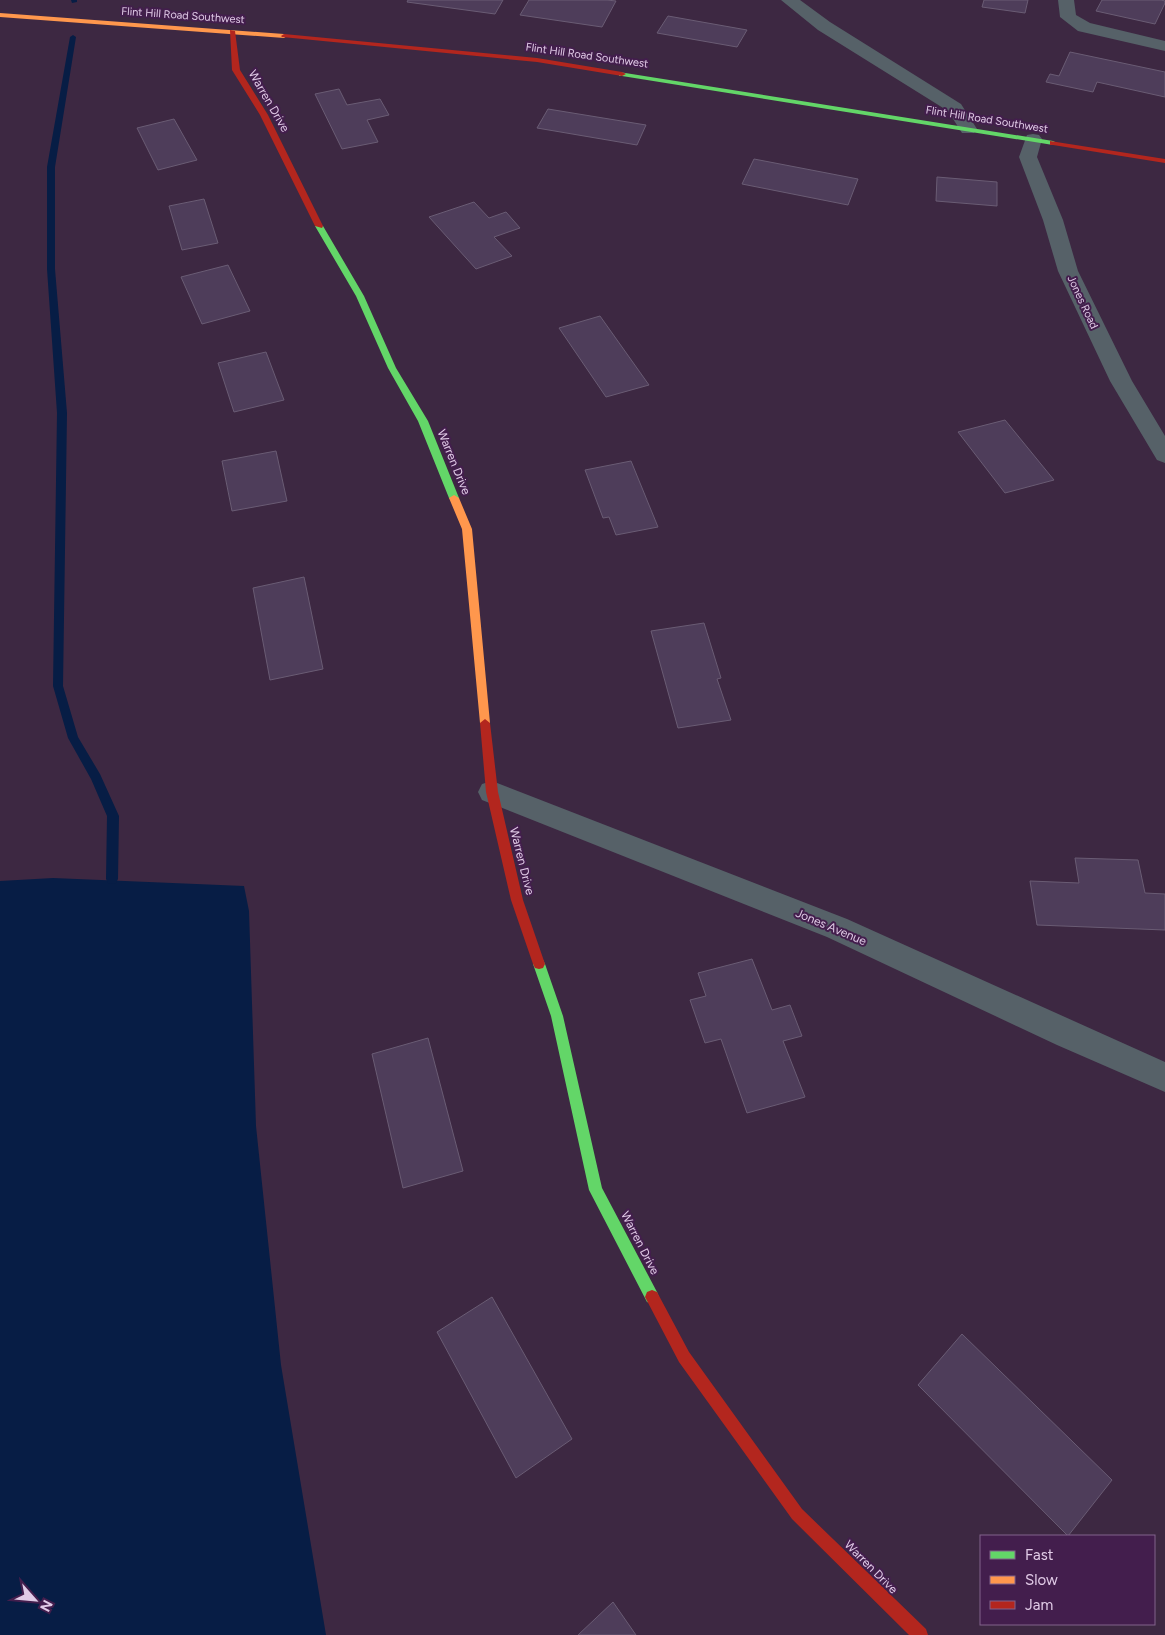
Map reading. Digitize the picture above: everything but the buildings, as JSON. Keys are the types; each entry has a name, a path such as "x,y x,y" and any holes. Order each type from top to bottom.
{"street":[{"path":"790,0 824,26 955,108 968,129"},
{"path":"1066,0 1068,17 1084,27 1165,46"},
{"name":"Flint Hill Road Southwest","path":"0,16 232,31 445,49 537,60 1165,161"},
{"name":"Warren Drive","path":"232,31 236,70 264,115 320,228 360,296 392,368 423,421 467,529 472,601 492,792 517,900 556,1016 596,1190 684,1357 792,1506 920,1635"},
{"name":"Jones Road","path":"1033,139 1028,157 1053,220 1068,271 1120,382 1165,455"},
{"name":"Jones Avenue","path":"492,792 837,928 1068,1035 1165,1076"}],"water":[{"path":"53,878 244,886 249,911 256,1126 281,1365 326,1635 0,1635 0,881"}],"waterway":[{"path":"73,37 51,167 51,269 62,413 58,686 73,738 96,777 113,816 112,879"}],"traffic: fast":[{"path":"622,74 1053,143"},
{"path":"319,226 360,296 392,368 423,421 454,498"},
{"path":"539,964 557,1016 596,1190 652,1297"}],"traffic: slow":[{"path":"0,15 284,36"},
{"path":"454,498 467,529 485,723"}],"traffic: jam":[{"path":"232,31 236,70 264,115 319,226"},
{"path":"284,36 537,60 622,74"},
{"path":"1053,143 1165,161"},
{"path":"485,723 492,792 517,900 539,964"},
{"path":"652,1297 684,1357 797,1514 920,1635"}]}
